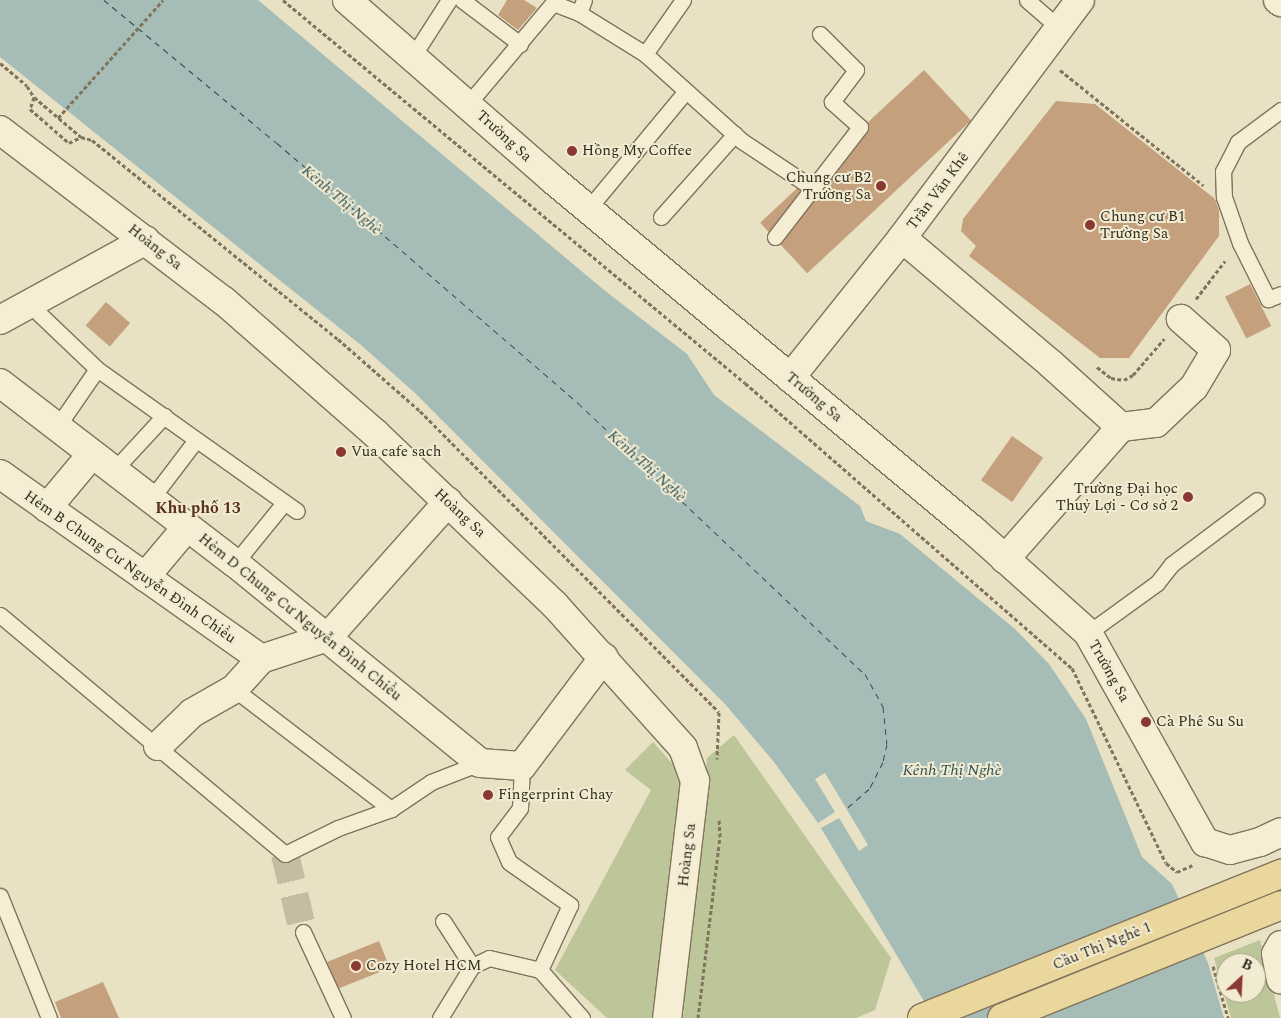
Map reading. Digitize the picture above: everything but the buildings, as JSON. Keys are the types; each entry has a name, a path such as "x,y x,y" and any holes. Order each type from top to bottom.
{"main road":[{"name":"Cầu Thị Nghè 1","path":"922,1018 1281,874"},
{"name":"Cầu Thị Nghè 1","path":"1002,1018 1281,905"}],"street":[{"name":"Trường Sa","path":"347,0 588,209 1005,559 1088,633 1196,830 1205,842 1223,848"},
{"name":"Trần Văn Khê","path":"790,378 902,238 1080,0"},
{"name":"Hoàng Sa","path":"1,132 146,240 300,366 448,502 604,657 683,748 695,781 667,1018"},
{"path":"902,238 1051,364 1120,427"},
{"path":"0,320 146,240"},
{"path":"1005,559 1120,427 1156,423 1194,387 1216,350 1181,318"},
{"name":"Hẻm D Chung Cư Nguyễn Ðình Chiểu","path":"0,383 235,563 480,763"},
{"path":"47,508 92,454"},
{"name":"Hẻm B Chung Cư Nguyễn Ðình Chiểu","path":"0,474 261,659"},
{"path":"158,746 192,713 234,689 261,659 328,637 448,502"},
{"path":"145,576 187,527"},
{"path":"480,763 522,766 604,657"},
{"path":"1223,848 1260,842 1281,832"},
{"path":"1281,945 1276,954 1281,980"}],"lane":[{"path":"413,56 449,0"},
{"path":"462,0 520,44"},
{"path":"644,54 683,0"},
{"path":"1027,0 1058,27"},
{"path":"468,104 553,3 582,6 644,54 735,134 814,189"},
{"path":"775,237 814,189 860,127 832,102 856,70 820,34"},
{"path":"588,209 686,91"},
{"path":"1275,297 1240,243 1224,197 1224,171 1238,142 1281,110"},
{"path":"661,217 735,134"},
{"path":"29,304 97,369 290,507 235,563"},
{"path":"57,427 97,369"},
{"path":"114,470 164,416"},
{"path":"151,499 196,440"},
{"path":"1088,633 1158,583 1172,564 1257,500"},
{"path":"0,615 285,854 338,828 391,808 432,782 480,763"},
{"path":"234,689 391,808"},
{"path":"522,766 520,808 498,837 508,862 570,906 540,970"},
{"path":"0,896 49,1018"},
{"path":"443,921 472,966"},
{"path":"303,932 343,1018"},
{"path":"440,1018 472,966 489,958 540,970 582,1018"}],"path":[{"path":"58,118 163,0"},
{"path":"283,0 745,383 1072,668 1166,863 1177,872 1223,848"},
{"path":"1052,75 1058,68 1210,191"},
{"path":"34,97 81,137"},
{"path":"1096,366 1111,378 1124,380 1133,375 1225,263 1226,256"},
{"path":"1213,966 1228,1018"}],"green space":[{"path":"734,735 891,958 875,1010 856,1018 683,1018 707,758"},
{"path":"653,742 686,779 659,1018 607,1018 555,970 651,790 625,770"},
{"path":"1260,940 1263,953 1227,953"},
{"path":"1266,963 1280,1018 1231,1018 1227,1003 1266,1003"}],"water":[{"name":"Kênh Thị Nghè","path":"0,0 258,0 604,290 687,354 714,395 860,506 866,521 900,534 1015,629 1049,664 1086,719 1142,857 1172,884 1208,963 1216,990 1216,1003 1220,1003 1224,1018 934,1018 818,823 774,762 725,704 415,393 361,345 0,57"}],"pier":[{"path":"825,773 868,845 859,851 839,818 821,828 818,823 835,812 815,779"}],"ferry route":[{"path":"104,0 277,143 578,403 865,674 883,707 887,744 883,762 869,789 846,809"}],"tunnel":[{"path":"285,854 303,932"}],"place":[{"name":"Hồng My Coffee","path":"572,151"},
{"name":"Chung cư B2 Trường Sa","path":"881,186"},
{"name":"Chung cư B1 Trường Sa","path":"1090,225"},
{"name":"Vua cafe sach","path":"341,452"},
{"name":"Trường Đại học Thuỷ Lợi - Cơ sở 2","path":"1188,497"},
{"name":"Cà Phê Su Su","path":"1146,722"},
{"name":"Fingerprint Chay","path":"488,795"},
{"name":"Cozy Hotel HCM","path":"356,966"}],"district":[{"name":"Khu phố 13","path":"198,508"}]}
